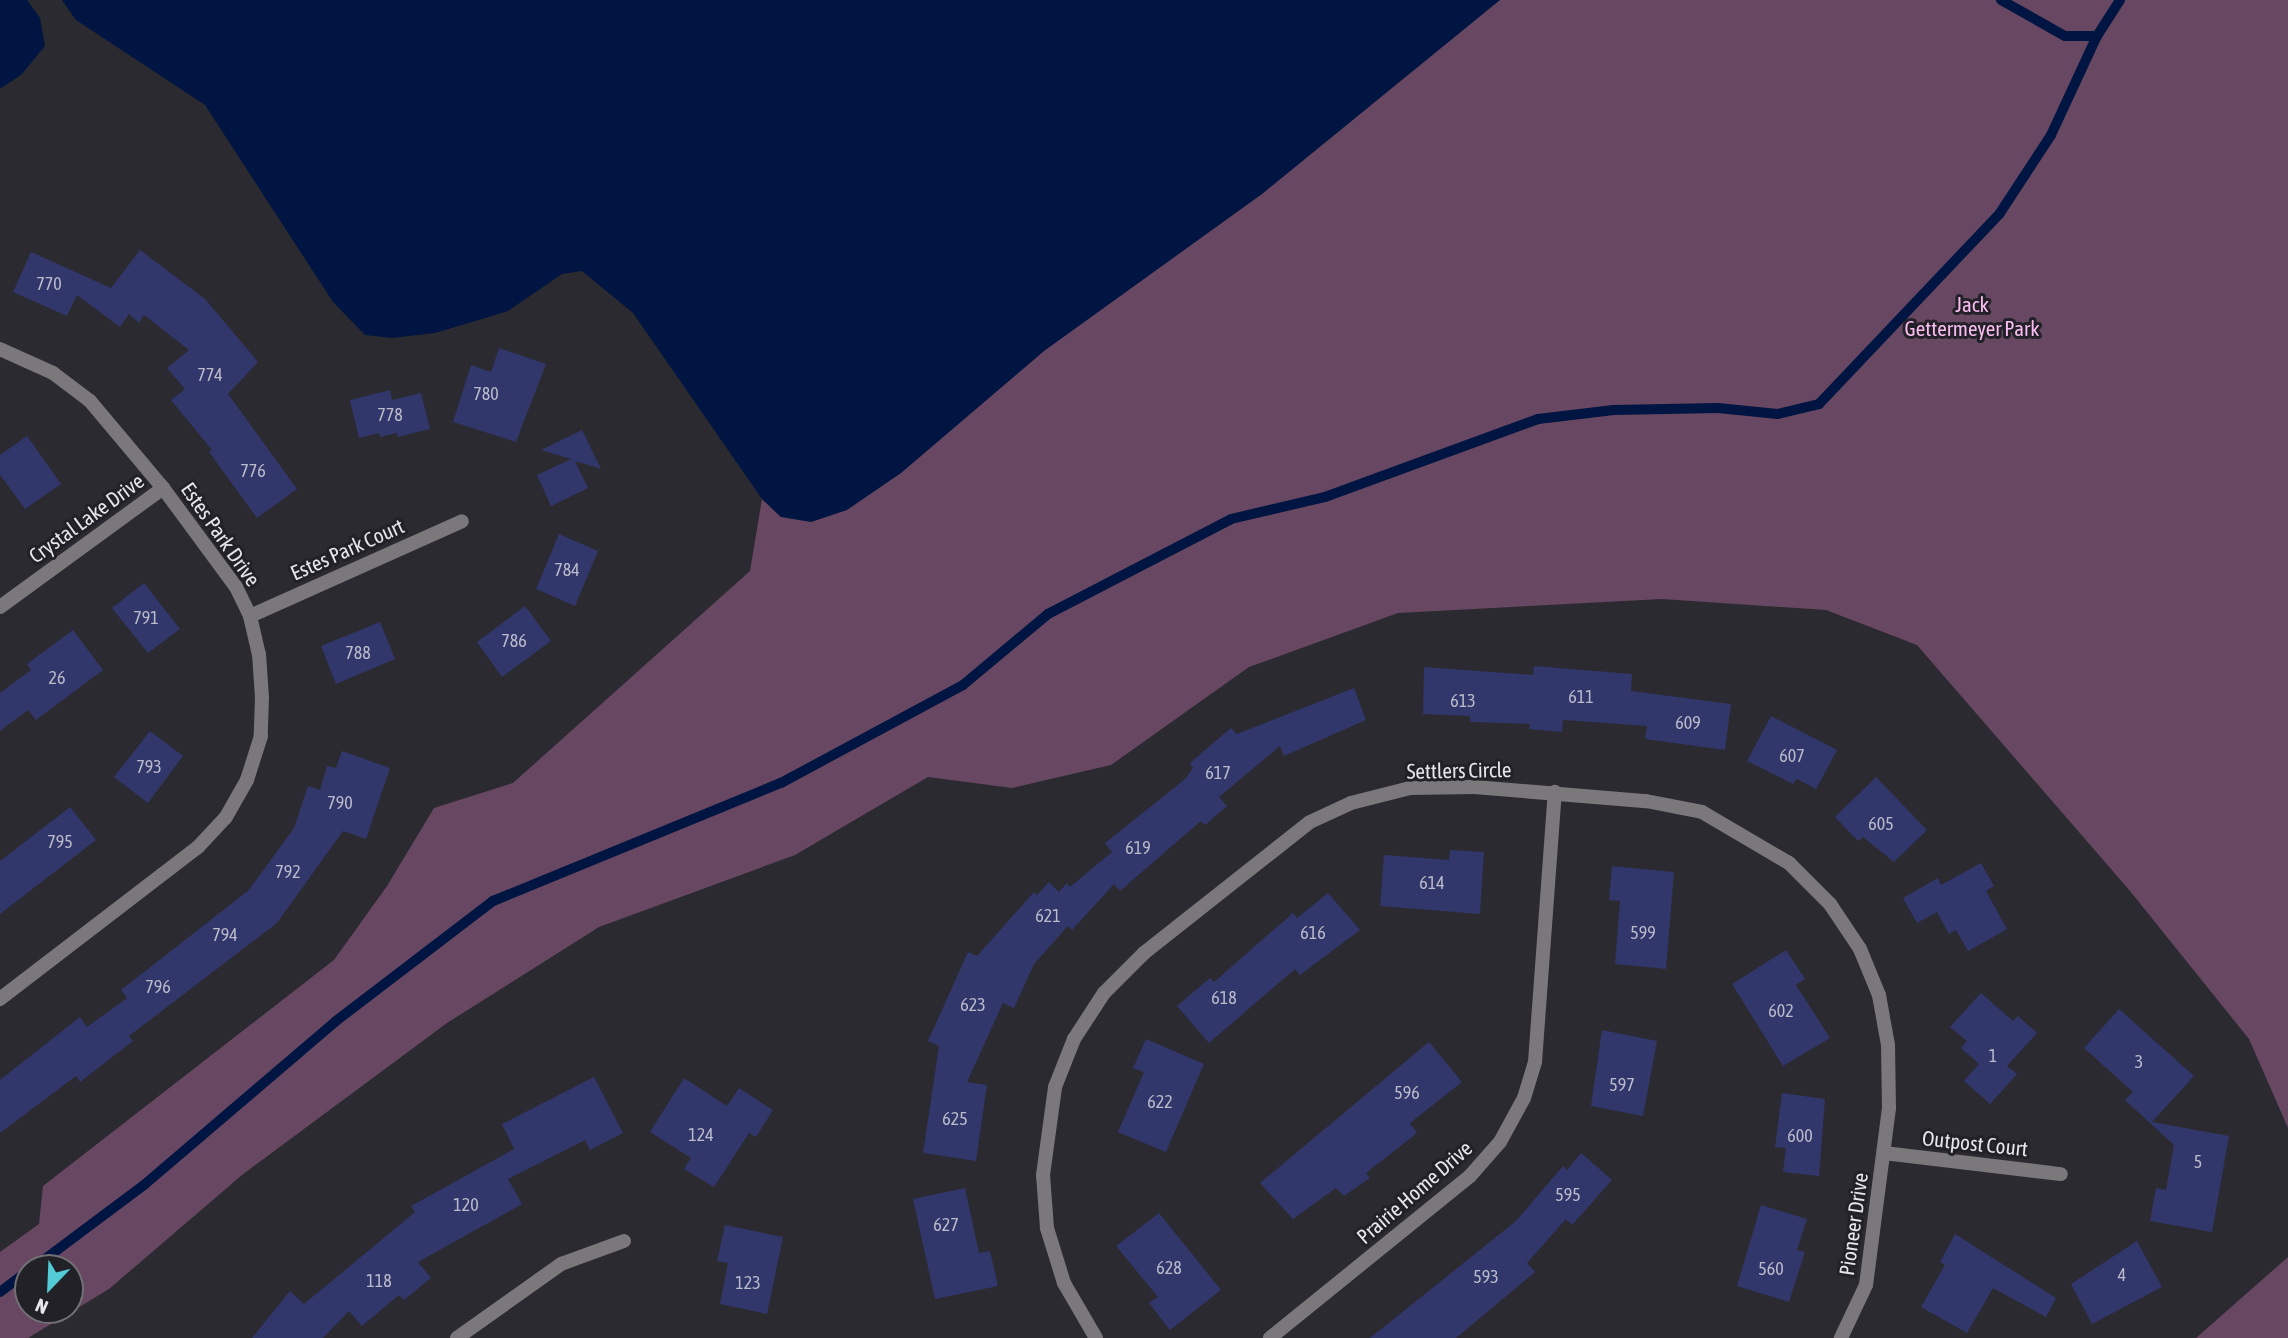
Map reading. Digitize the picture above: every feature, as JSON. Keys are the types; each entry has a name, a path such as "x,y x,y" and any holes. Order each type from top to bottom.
{"street":[{"name":"Estes Park Drive","path":"0,349 53,373 90,401 163,488 236,587 250,616 259,654 261,736 247,780 226,817 198,847 0,999"},
{"name":"Crystal Lake Drive","path":"0,607 163,488"},
{"name":"Estes Park Court","path":"250,616 462,521"},
{"name":"Settlers Circle","path":"1096,1338 1065,1283 1047,1228 1042,1175 1055,1087 1074,1039 1104,993 1144,953 1235,878 1310,822 1351,803 1410,788 1555,792 1646,801 1702,812 1789,863 1830,904 1860,949 1879,995 1888,1045 1884,1153"},
{"name":"Prairie Home Drive","path":"1270,1338 1470,1176 1500,1142 1524,1098 1535,1062 1555,792"},
{"name":"Outpost Court","path":"1884,1153 2061,1174"},
{"name":"Pioneer Drive","path":"1841,1338 1866,1285 1884,1153"},
{"path":"457,1338 561,1264 624,1241"}],"green space":[{"name":"Jack Gettermeyer Park","path":"1379,0 2288,0 2288,1128 2249,1039 2130,891 1917,645 1826,610 1662,599 1398,613 1249,667 1111,765 1012,788 928,777 795,855 599,927 447,1023 242,1175 109,1289 84,1304 84,1254 14,1254 14,1324 51,1324 28,1338 0,1338 0,1252 39,1224 43,1186 334,960 387,886 434,808 513,783 750,571 762,499 781,517"},
{"path":"2288,1257 2288,1338 2196,1338"}],"water":[{"path":"0,0 27,0 40,18 45,46 22,74 0,89"},
{"path":"62,0 1500,0 1262,194 1044,351 901,473 847,510 811,522 781,517 762,499 633,313 582,271 562,274 508,311 435,333 392,338 365,335 333,302 205,105 76,20"}],"building":[{"path":"140,250 205,299 258,362 228,394 297,489 257,518 209,452 212,450 171,400 185,389 167,368 189,350 144,315 139,323 129,314 120,327 77,295 67,316 13,292 31,252 111,288"},
{"path":"499,348 546,364 516,442 453,422 471,365 491,372"},
{"path":"390,390 392,400 421,393 430,429 398,437 397,433 380,437 379,433 359,438 350,400"},
{"path":"582,430 601,469 575,461 588,488 551,506 537,475 571,459 541,450"},
{"path":"27,436 61,484 25,509 0,475 0,455"},
{"path":"559,534 598,551 575,606 536,589"},
{"path":"144,583 180,629 148,653 112,608"},
{"path":"525,606 551,641 502,677 477,642"},
{"path":"380,622 395,659 336,684 321,646"},
{"path":"73,630 103,670 36,720 28,710 0,731 0,693 31,670 27,664"},
{"path":"1534,666 1632,674 1631,691 1731,704 1725,750 1645,739 1647,726 1563,720 1562,732 1529,729 1530,724 1470,722 1470,716 1423,714 1424,667 1533,675"},
{"path":"1354,688 1366,720 1284,756 1280,746 1219,797 1227,806 1205,825 1201,821 1120,891 1114,884 1072,930 1068,926 1034,964 1014,1008 1003,1003 967,1082 987,1085 976,1161 923,1153 939,1046 928,1041 968,952 977,956 1034,892 1037,895 1049,882 1059,892 1067,883 1070,887 1112,852 1105,843 1184,780 1193,768 1190,763 1231,728 1237,734"},
{"path":"1771,716 1837,750 1816,789 1797,779 1793,784 1747,761"},
{"path":"150,731 183,756 148,803 114,777"},
{"path":"342,751 390,768 366,839 343,831 277,923 129,1036 133,1041 80,1082 76,1076 0,1133 0,1080 80,1017 87,1027 127,998 121,990 249,890 294,828 308,786 320,790 327,766 336,768"},
{"path":"1876,777 1927,830 1894,862 1863,837 1858,841 1835,817"},
{"path":"70,807 96,840 0,914 0,861"},
{"path":"1450,850 1484,852 1480,914 1380,906 1384,855 1449,860"},
{"path":"1981,863 1994,886 1986,891 2007,929 1968,951 1956,930 1949,934 1937,912 1917,923 1903,898 1938,878 1941,885"},
{"path":"1612,866 1674,872 1666,969 1615,964 1620,901 1609,900"},
{"path":"1328,893 1360,930 1300,975 1295,969 1209,1043 1177,1006 1210,978 1214,982 1293,913 1297,918"},
{"path":"1786,950 1805,979 1796,985 1830,1038 1783,1066 1732,984"},
{"path":"1981,993 2013,1021 2018,1016 2037,1033 2007,1066 2017,1074 1990,1104 1964,1081 1979,1064 1961,1048 1967,1041 1950,1027"},
{"path":"2119,1009 2194,1076 2152,1122 2229,1136 2212,1232 2150,1221 2156,1188 2166,1190 2174,1145 2125,1100 2133,1092 2084,1048"},
{"path":"1602,1030 1657,1041 1643,1116 1591,1106"},
{"path":"1146,1039 1204,1064 1166,1152 1118,1132 1144,1072 1133,1068"},
{"path":"1429,1042 1462,1082 1410,1123 1417,1133 1366,1173 1370,1178 1344,1196 1336,1188 1293,1219 1260,1183"},
{"path":"594,1077 623,1133 590,1150 585,1140 508,1179 522,1204 418,1262 431,1278 404,1300 399,1295 362,1326 349,1311 323,1338 252,1338 290,1291 304,1304 415,1212 411,1206 514,1149 502,1124"},
{"path":"684,1078 727,1106 739,1088 773,1110 756,1137 749,1133 714,1187 684,1169 691,1158 650,1132"},
{"path":"1782,1093 1825,1099 1819,1176 1783,1172 1786,1148 1775,1147"},
{"path":"1581,1153 1612,1180 1572,1225 1566,1219 1527,1263 1535,1272 1456,1338 1370,1338 1516,1221 1563,1166 1567,1170"},
{"path":"965,1188 979,1253 990,1251 998,1286 935,1299 913,1199"},
{"path":"1761,1205 1807,1219 1797,1250 1805,1252 1789,1302 1737,1286"},
{"path":"1159,1213 1221,1290 1170,1330 1149,1303 1158,1297 1116,1246"},
{"path":"725,1225 783,1237 767,1314 720,1304 728,1263 717,1261"},
{"path":"1955,1234 2056,1298 2046,1317 1993,1288 1967,1333 1921,1307 1945,1265 1940,1262"},
{"path":"2137,1241 2162,1287 2092,1324 2071,1284"}],"waterway":[{"path":"2001,0 2065,36 2097,36"},
{"path":"52,1254 144,1185 336,1021 493,901 781,783 963,685 1048,614 1231,519 1325,497 1538,419 1613,410 1718,408 1778,414 1819,404 2000,213 2051,135 2097,36 2120,0"},
{"path":"0,1292 14,1282"}]}
